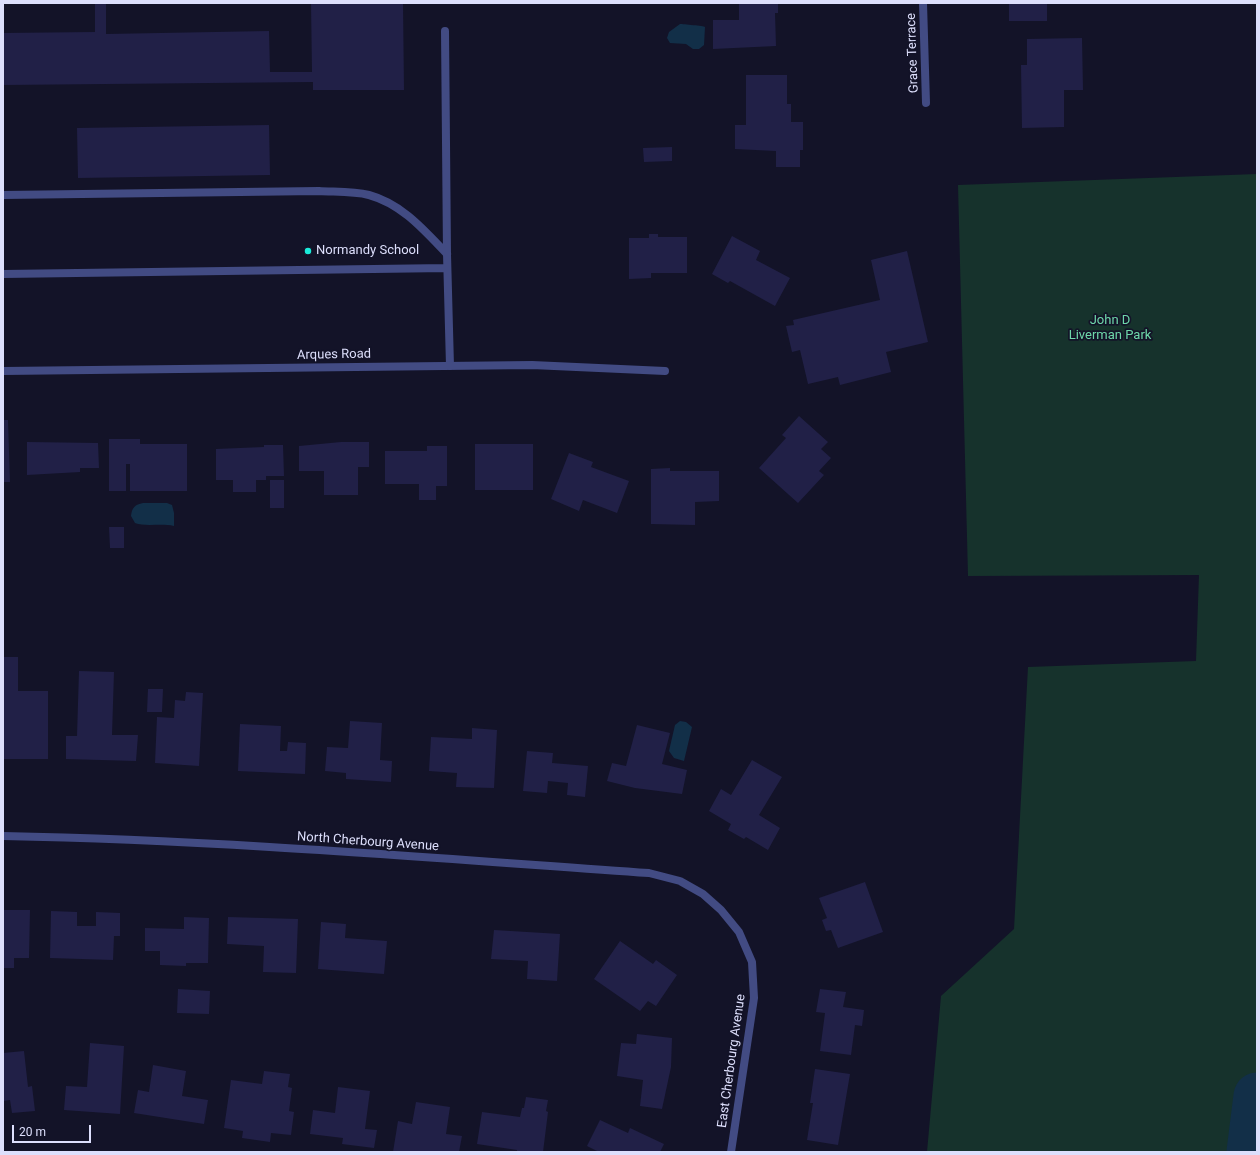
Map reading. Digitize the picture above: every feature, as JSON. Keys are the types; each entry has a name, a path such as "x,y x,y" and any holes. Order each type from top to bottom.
{"street":[{"name":"Grace Terrace","path":"923,3 926,103"},
{"path":"445,30 447,268 450,366"},
{"path":"3,195 319,191 369,195 389,203 410,216 447,254"},
{"path":"3,274 447,268"},
{"name":"Arques Road","path":"3,372 532,365 665,371"},
{"name":"North Cherbourg Avenue","path":"3,836 91,838 290,848 649,873 680,881 703,894 721,910"},
{"name":"East Cherbourg Avenue","path":"721,910 739,932 752,962 754,998 731,1152"}],"green space":[{"name":"John D Liverman Park","path":"1257,174 1257,1152 927,1152 941,996 1014,929 1028,667 1196,661 1199,575 968,576 958,185"}],"water":[{"path":"680,24 705,27 704,45 699,49 693,49 686,44 670,43 667,38 669,32"},
{"path":"143,503 167,503 172,505 174,513 174,526 144,525 135,523 131,516 132,510 136,506"},
{"path":"680,721 686,722 692,727 684,761 674,758 669,751 675,725"}],"building":[{"path":"95,3 106,3 106,34 269,31 270,72 312,72 311,3 403,3 404,90 313,90 313,82 3,85 3,33 95,32"},
{"path":"739,3 778,3 778,13 775,13 776,46 713,49 713,20 739,20"},
{"path":"1009,3 1047,3 1047,21 1009,21"},
{"path":"1082,38 1083,90 1064,90 1064,127 1022,128 1021,65 1027,65 1027,39"},
{"path":"746,75 787,75 787,104 791,104 791,122 803,122 803,150 800,150 800,167 776,167 776,151 735,149 735,125 746,125"},
{"path":"269,125 270,175 78,178 77,128"},
{"path":"672,147 672,161 644,162 643,148"},
{"path":"649,234 658,234 658,237 687,237 687,273 651,273 651,278 629,279 629,238 649,238"},
{"path":"732,236 760,251 756,260 790,278 775,306 730,281 728,283 712,274"},
{"path":"907,251 928,342 886,352 891,372 840,385 838,377 808,384 800,350 792,352 786,326 794,325 793,320 880,300 871,260"},
{"path":"799,416 828,442 821,449 831,458 819,471 824,475 798,503 759,468 786,438 782,435"},
{"path":"3,420 8,420 10,482 3,482"},
{"path":"109,439 140,439 140,444 187,444 187,491 130,491 130,464 126,464 126,491 109,491"},
{"path":"27,442 98,443 99,468 80,468 80,472 27,475"},
{"path":"341,442 369,442 369,467 358,467 358,495 324,495 324,471 299,471 299,446"},
{"path":"475,444 533,444 533,490 475,490"},
{"path":"264,445 283,445 284,476 266,476 266,480 256,480 256,492 233,492 233,480 216,480 216,449 264,447"},
{"path":"427,446 447,446 447,486 436,486 436,500 419,500 419,484 385,484 385,451 427,451"},
{"path":"569,453 593,462 591,467 629,481 617,513 583,500 579,511 551,499"},
{"path":"670,468 670,471 719,471 719,501 695,502 695,525 651,524 651,469"},
{"path":"270,480 284,480 284,508 270,508"},
{"path":"109,527 124,527 124,548 110,548"},
{"path":"3,657 18,657 18,691 48,691 48,759 3,759"},
{"path":"79,671 114,672 112,735 138,735 136,761 66,759 66,736 77,736"},
{"path":"148,689 163,689 162,712 147,712"},
{"path":"186,692 203,693 199,766 155,763 157,717 174,718 175,700 185,701"},
{"path":"350,721 382,723 380,760 392,761 391,782 346,779 346,773 325,771 327,747 348,748"},
{"path":"240,724 281,726 280,751 287,751 288,742 306,743 305,774 238,771"},
{"path":"637,725 670,733 662,764 687,770 682,794 635,788 607,781 612,763 626,766"},
{"path":"472,728 497,730 494,788 456,787 457,773 429,771 431,737 472,739"},
{"path":"527,751 553,753 552,763 588,766 585,797 567,795 568,783 548,781 547,793 523,791"},
{"path":"752,760 782,777 759,815 780,828 768,850 746,837 744,839 728,830 731,824 709,811 721,789 731,795"},
{"path":"865,882 883,932 838,948 831,930 826,931 822,920 827,918 819,898"},
{"path":"3,910 30,910 29,958 14,958 14,968 3,968"},
{"path":"51,911 77,912 77,926 96,926 96,912 120,913 120,936 114,936 113,960 50,958"},
{"path":"184,917 209,918 208,963 186,963 186,966 160,965 160,951 145,951 145,928 184,929"},
{"path":"228,917 298,919 296,973 263,972 264,946 227,944"},
{"path":"321,922 346,924 345,938 387,941 384,974 318,969"},
{"path":"494,930 560,934 557,981 527,979 528,961 491,959"},
{"path":"620,941 653,964 656,960 677,975 656,1006 648,1001 640,1011 594,979"},
{"path":"178,989 210,991 209,1014 177,1013"},
{"path":"820,989 846,992 843,1007 864,1010 862,1026 855,1025 851,1055 820,1051 825,1013 816,1012"},
{"path":"637,1034 672,1038 671,1067 662,1109 640,1106 643,1080 617,1076 621,1043 636,1044"},
{"path":"90,1043 124,1046 120,1114 64,1110 66,1086 87,1087"},
{"path":"24,1051 28,1087 32,1086 35,1111 12,1113 10,1100 3,1101 3,1053"},
{"path":"153,1065 186,1071 182,1096 208,1100 204,1124 134,1113 138,1090 149,1092"},
{"path":"815,1069 850,1074 838,1145 807,1140 813,1103 810,1103"},
{"path":"264,1071 290,1074 288,1087 292,1088 289,1111 294,1112 291,1135 271,1133 270,1142 242,1138 243,1131 224,1128 231,1080 262,1084"},
{"path":"338,1087 370,1091 365,1129 377,1130 374,1148 342,1144 343,1138 310,1134 313,1110 335,1113"},
{"path":"526,1097 548,1100 543,1152 517,1152 517,1150 477,1144 482,1112 520,1117 522,1108 524,1108"},
{"path":"416,1102 450,1107 446,1134 462,1136 459,1152 393,1152 398,1121 412,1124"},
{"path":"600,1120 628,1133 630,1128 664,1144 660,1152 599,1152 587,1146"}],"waterway":[{"path":"1250,1152 1257,1096"}],"place":[{"name":"Normandy School","path":"308,251"}]}
